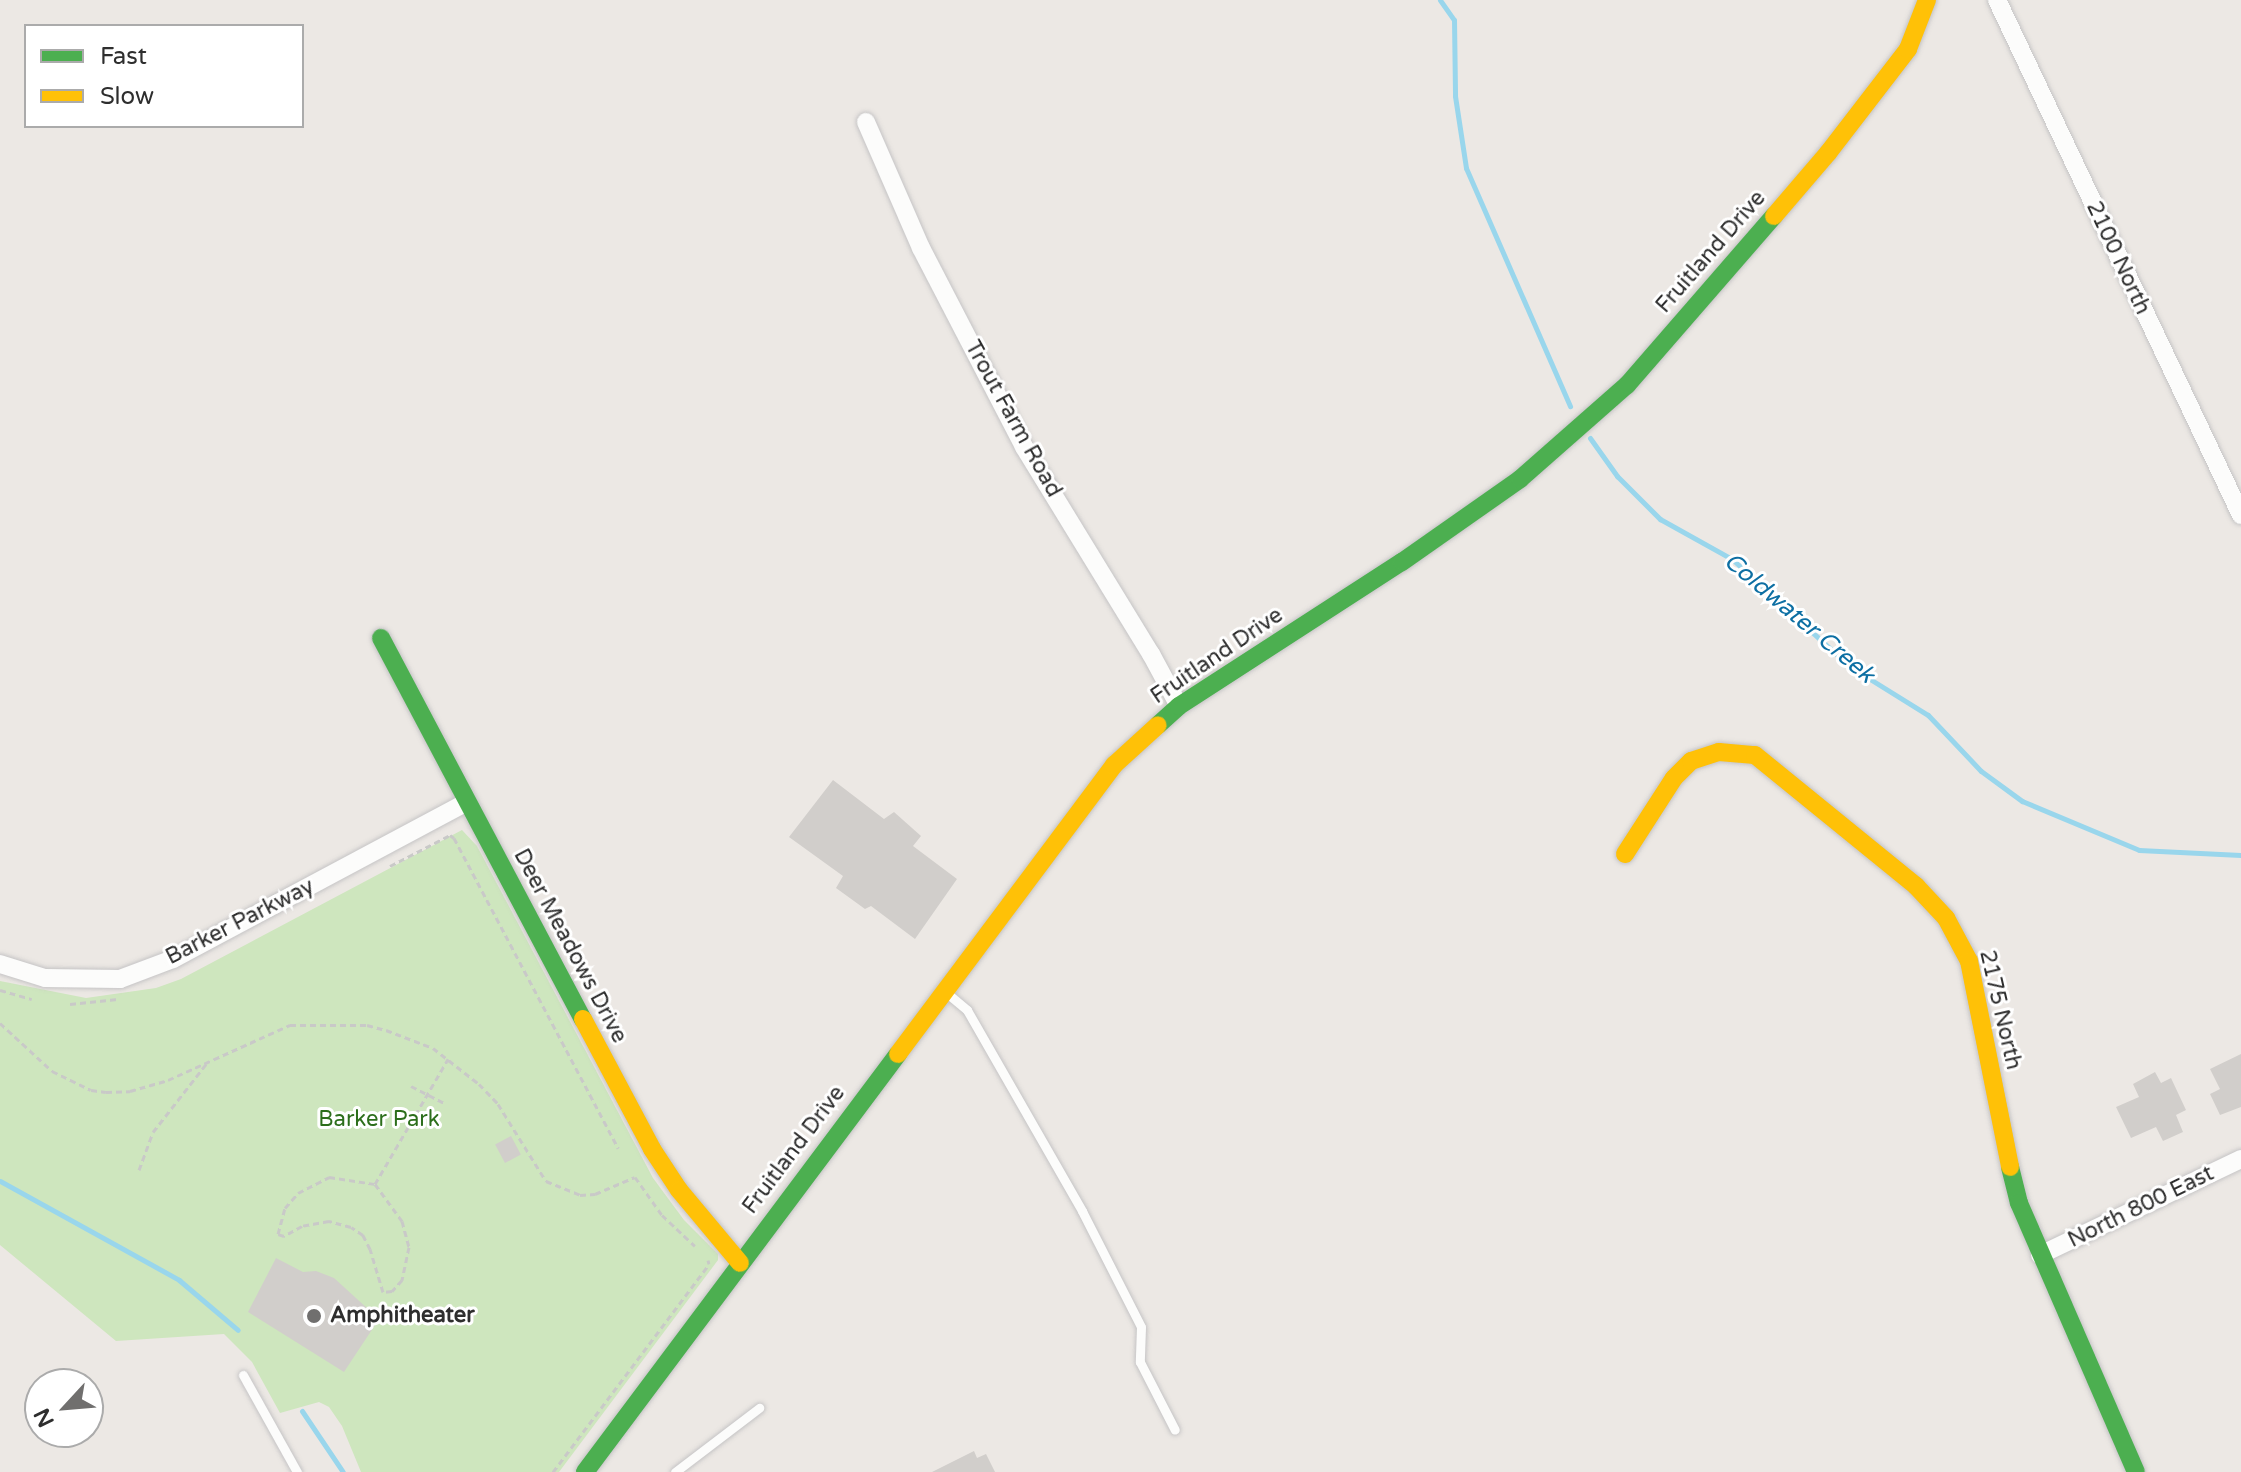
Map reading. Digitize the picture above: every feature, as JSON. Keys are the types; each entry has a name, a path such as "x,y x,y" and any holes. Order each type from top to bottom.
{"street":[{"name":"Fruitland Drive","path":"585,1472 1114,765 1179,706 1402,562 1509,487 1627,385 1828,153 1908,49 1927,0"},
{"name":"2100 North","path":"1997,0 2241,515"},
{"name":"Trout Farm Road","path":"866,122 921,248 1024,447 1151,654 1179,706"},
{"name":"Deer Meadows Drive","path":"381,638 465,803 652,1149 679,1190 740,1263"},
{"name":"2175 North","path":"1625,854 1674,778 1691,761 1719,752 1755,755 1916,886 1946,918 1969,961 2019,1203 2136,1472"},
{"name":"Barker Parkway","path":"0,964 45,978 120,979 173,959 465,803"},
{"name":"North 800 East","path":"2040,1255 2241,1159"}],"lane":[{"path":"946,991 967,1010 1082,1211 1141,1327 1140,1362 1175,1430"},
{"path":"243,1375 297,1472"},
{"path":"675,1472 759,1408"}],"path":[{"path":"378,872 450,835 454,838 618,1148"},
{"path":"0,990 32,999"},
{"path":"70,1004 122,998"},
{"path":"0,1023 52,1071 91,1090 130,1091 153,1085 290,1025 331,1023 386,1030 433,1048 498,1104 546,1181 580,1195 595,1194 635,1177 662,1215 697,1247"},
{"path":"375,1184 448,1058"},
{"path":"139,1170 153,1132 207,1062"},
{"path":"411,1086 444,1103"},
{"path":"516,1145 521,1143"},
{"path":"329,1177 375,1184 402,1221 409,1247 402,1280 392,1291 383,1292 370,1249 363,1235 351,1227 329,1221 302,1226 284,1236 278,1234 285,1208 298,1193 329,1177"},
{"path":"553,1472 709,1264 707,1257"}],"green space":[{"name":"Barker Park","path":"462,830 477,846 653,1178 684,1220 718,1254 718,1260 559,1472 361,1472 342,1426 329,1407 319,1402 280,1413 252,1362 224,1334 116,1341 0,1245 0,981 86,998 156,988 181,979"}],"building":[{"path":"833,780 884,819 894,812 921,836 913,846 957,879 915,939 871,906 865,909 836,888 843,876 789,837"},
{"path":"2241,1054 2241,1107 2220,1115 2210,1094 2220,1089 2210,1069"},
{"path":"2155,1072 2161,1083 2171,1078 2186,1110 2176,1115 2183,1132 2163,1141 2156,1127 2131,1138 2116,1107 2139,1097 2133,1084"},
{"path":"511,1136 521,1155 505,1163 495,1144"},
{"name":"Amphitheater","path":"276,1258 303,1272 316,1271 334,1278 379,1319 344,1372 248,1312"},
{"path":"974,1451 977,1458 986,1454 995,1472 932,1472"}],"waterway":[{"name":"Coldwater Creek","path":"1440,0 1454,20 1455,96 1466,168 1570,406"},
{"name":"Coldwater Creek","path":"1590,438 1617,476 1660,519 1732,559 1849,666 1928,715 1981,771 2022,801 2139,850 2241,855"},
{"path":"0,1181 179,1280 238,1330"},
{"path":"302,1411 343,1472"}],"traffic: fast":[{"path":"1158,725 1179,706 1402,562 1520,479 1627,385 1774,216"},
{"path":"381,638 583,1019"},
{"path":"585,1472 898,1054"},
{"path":"2010,1167 2019,1203 2136,1472"}],"traffic: slow":[{"path":"1774,216 1828,153 1908,49 1927,0"},
{"path":"898,1054 1114,765 1158,725"},
{"path":"1625,854 1674,778 1691,761 1719,752 1755,755 1916,886 1946,918 1969,961 2010,1167"},
{"path":"583,1019 652,1149 679,1190 740,1263"}],"place":[{"name":"Amphitheater","path":"314,1316"}]}
